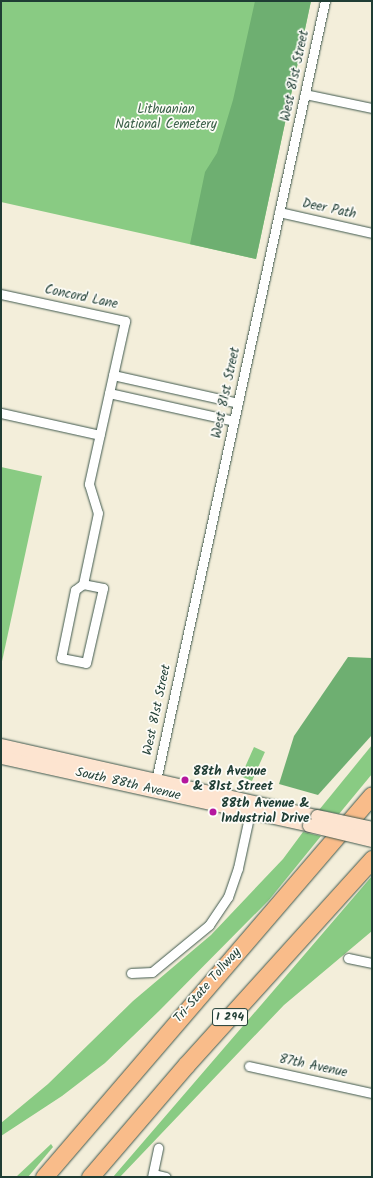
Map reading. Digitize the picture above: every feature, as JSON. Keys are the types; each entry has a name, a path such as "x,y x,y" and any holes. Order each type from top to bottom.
{"highway":[{"name":"Tri-State Tollway","path":"44,1177 372,795"},
{"name":"I 294","path":"90,1177 186,1065 372,859"}],"street":[{"name":"West 81st Street","path":"155,785 325,1"},
{"path":"305,94 372,108"},
{"name":"Deer Path","path":"280,212 372,233"},
{"name":"Concord Lane","path":"1,294 125,321 89,484 98,512 83,584 75,590 60,658 86,663 103,588 83,584"},
{"path":"113,375 238,403"},
{"path":"109,393 234,421"},
{"path":"1,413 100,435"},
{"name":"South 88th Avenue","path":"1,745 155,785 251,807 313,820 372,828"},
{"name":"South 88th Avenue","path":"1,757 155,785"},
{"path":"131,973 152,972 209,925 228,898 238,868 251,807"},
{"name":"South 88th Avenue","path":"313,820 372,840"},
{"path":"348,958 372,963"},
{"name":"87th Avenue","path":"249,1066 372,1093"},
{"path":"158,1148 152,1175 166,1177"}],"green space":[{"name":"Lithuanian National Cemetery","path":"1,1 311,1 256,259 1,202"},
{"path":"255,1 311,1 256,259 190,244 205,172 217,153 233,100"},
{"path":"1,467 42,476 1,666"},
{"path":"348,657 372,658 372,735 318,795 279,784 294,736"},
{"path":"372,745 372,774 339,814 319,810"},
{"path":"254,747 265,752 252,781 241,776"},
{"path":"303,832 321,836 269,900 159,1011 105,1063 62,1096 1,1136 1,1123 48,1084 133,1001 211,935 283,859"},
{"path":"372,876 372,931 284,1005 120,1177 113,1177"},
{"path":"51,1144 53,1147 28,1177 16,1177"}],"place":[{"name":"88th Avenue & 81st Street","path":"185,780"},
{"name":"88th Avenue & Industrial Drive","path":"213,812"}]}
